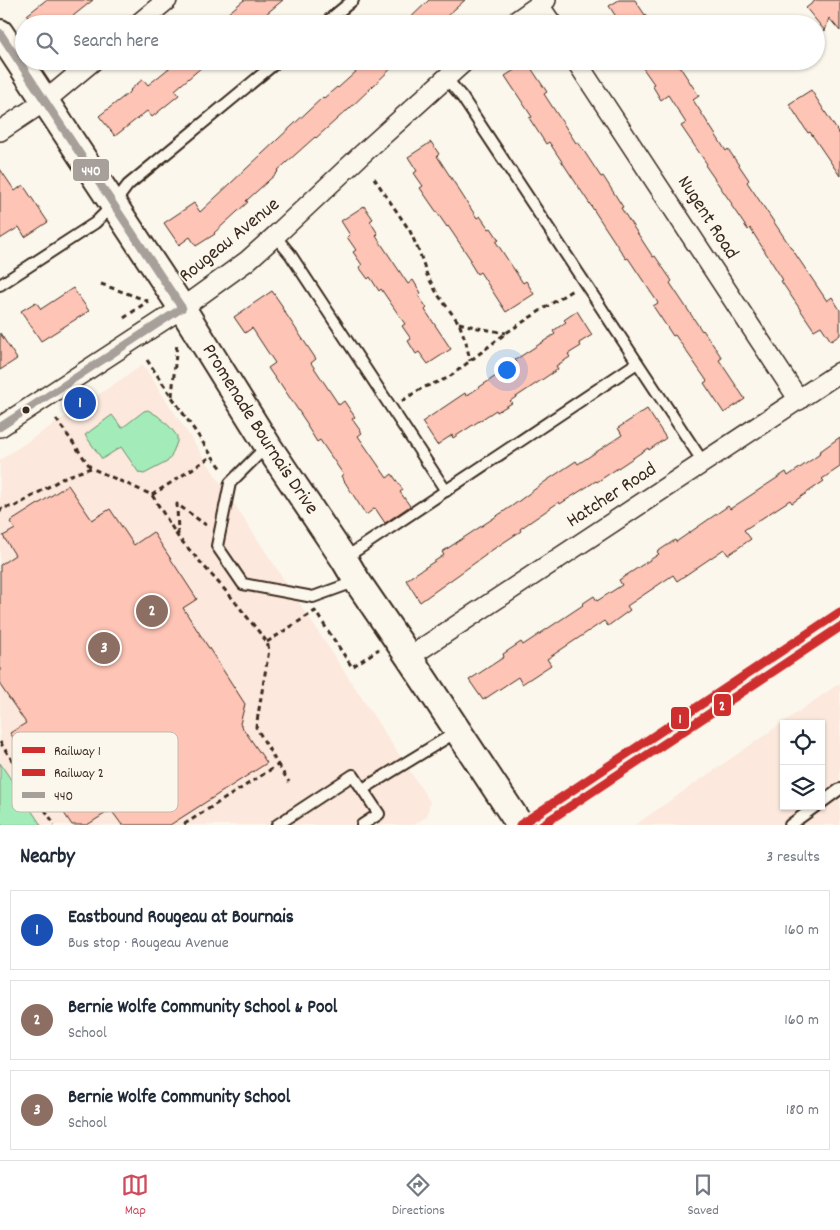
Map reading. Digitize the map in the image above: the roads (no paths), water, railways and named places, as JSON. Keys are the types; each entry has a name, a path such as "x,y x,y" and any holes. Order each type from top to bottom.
{"street":[{"path":"149,15 167,0"},
{"path":"525,15 543,2 548,15"},
{"name":"Promenade Bournais Drive","path":"0,33 15,56"},
{"name":"Promenade Bournais Drive","path":"24,70 182,308 268,446 520,825"},
{"path":"0,131 44,101 82,70"},
{"name":"Rougeau Avenue","path":"0,427 182,308 247,261 358,157 455,70"},
{"name":"Nugent Road","path":"582,70 799,400"},
{"name":"Hatcher Road","path":"409,657 840,372"}],"lane":[{"path":"335,15 353,0"},
{"path":"0,285 95,223 113,205 128,185 267,70"},
{"path":"446,78 462,98 703,462"},
{"path":"275,236 290,254 446,491"},
{"path":"344,559 637,363"},
{"path":"268,446 230,483 217,546 243,584 313,597 357,581"},
{"path":"363,789 458,731"},
{"path":"276,825 353,775 379,814 362,825"},
{"path":"825,799 840,789"},
{"path":"790,825 811,810"}],"rail line":[{"name":"1","path":"520,825 840,612"},
{"name":"2","path":"542,825 840,627"}],"place":[{"name":"Eastbound Rougeau at Bournais","path":"80,403"},
{"name":"Bernie Wolfe Community School & Pool","path":"152,611"},
{"name":"Bernie Wolfe Community School","path":"104,648"}]}
